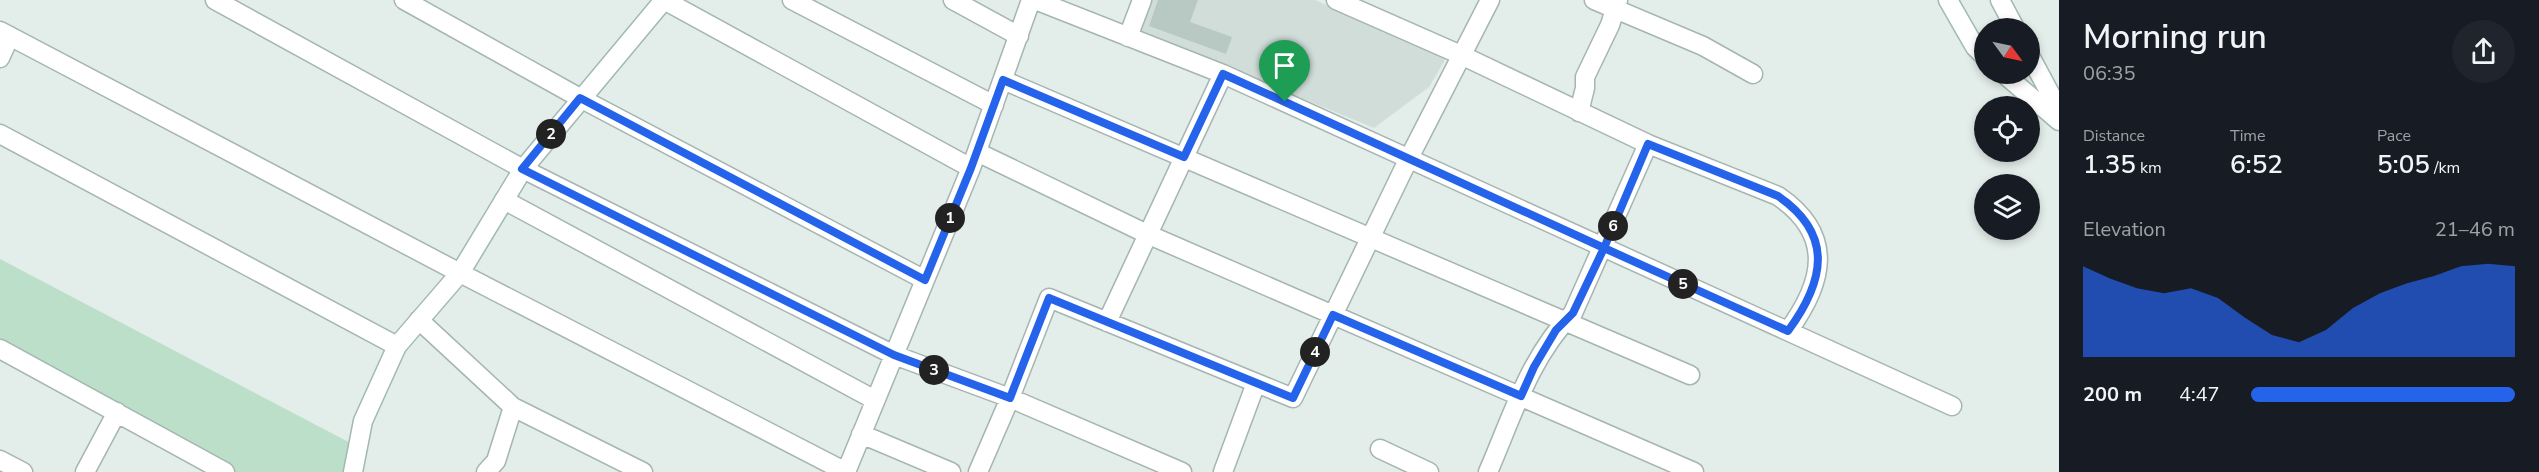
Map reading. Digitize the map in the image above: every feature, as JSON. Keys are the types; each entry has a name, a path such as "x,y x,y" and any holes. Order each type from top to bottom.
{"street":[{"path":"215,0 522,169 894,355 1010,398 1182,472"},
{"path":"404,0 580,98 925,280"},
{"path":"353,472 363,421 397,346 460,273 522,169 664,0 974,160 1694,472"},
{"path":"792,0 994,105"},
{"path":"953,0 1019,36"},
{"path":"0,57 5,34 460,273 846,472 974,160 1033,0 1223,74 1952,406"},
{"path":"1128,37 1142,0"},
{"path":"1336,0 1461,55 1648,144 1778,196 1794,206 1812,229 1819,256 1817,280 1806,307 1788,331"},
{"path":"978,472 1049,298 1293,398 1408,160 1490,0"},
{"path":"1594,0 1616,4 1703,46 1753,74"},
{"path":"1948,0 1974,45"},
{"path":"2000,0 2010,18"},
{"path":"2012,0 2013,18"},
{"path":"1579,112 1585,88 1585,77 1610,25 1616,4"},
{"path":"1107,322 1223,74"},
{"path":"2040,75 2059,110"},
{"path":"1003,80 1371,237 1564,323 1690,375"},
{"path":"2015,84 2059,122"},
{"path":"0,134 397,346"},
{"path":"1488,472 1534,367 1556,330 1573,313 1604,248 1648,144"},
{"path":"504,200 875,400"},
{"path":"419,320 513,406 608,464 642,472"},
{"path":"0,349 225,472"},
{"path":"1223,472 1256,383"},
{"path":"486,472 496,461 513,406"},
{"path":"85,472 117,412"},
{"path":"861,434 951,472"},
{"path":"1380,449 1430,472"},
{"path":"0,460 23,472"}],"shaded area":[{"path":"1147,0 1315,0 1446,58 1429,87 1374,128 1135,29"}],"green space":[{"path":"0,259 358,447 353,472 225,472 0,349"}],"building":[{"path":"1158,0 1198,0 1190,22 1232,37 1226,54 1149,26"}],"route":[{"path":"1285,102 1223,74 1184,157 1003,80 971,168 925,280 580,98 522,169 894,355 1010,398 1049,298 1293,398 1333,315 1521,396 1534,367 1556,330 1573,313 1604,248 1788,331 1806,307 1817,280 1819,256 1812,229 1794,206 1778,196 1648,144 1604,248 1285,102"}]}
